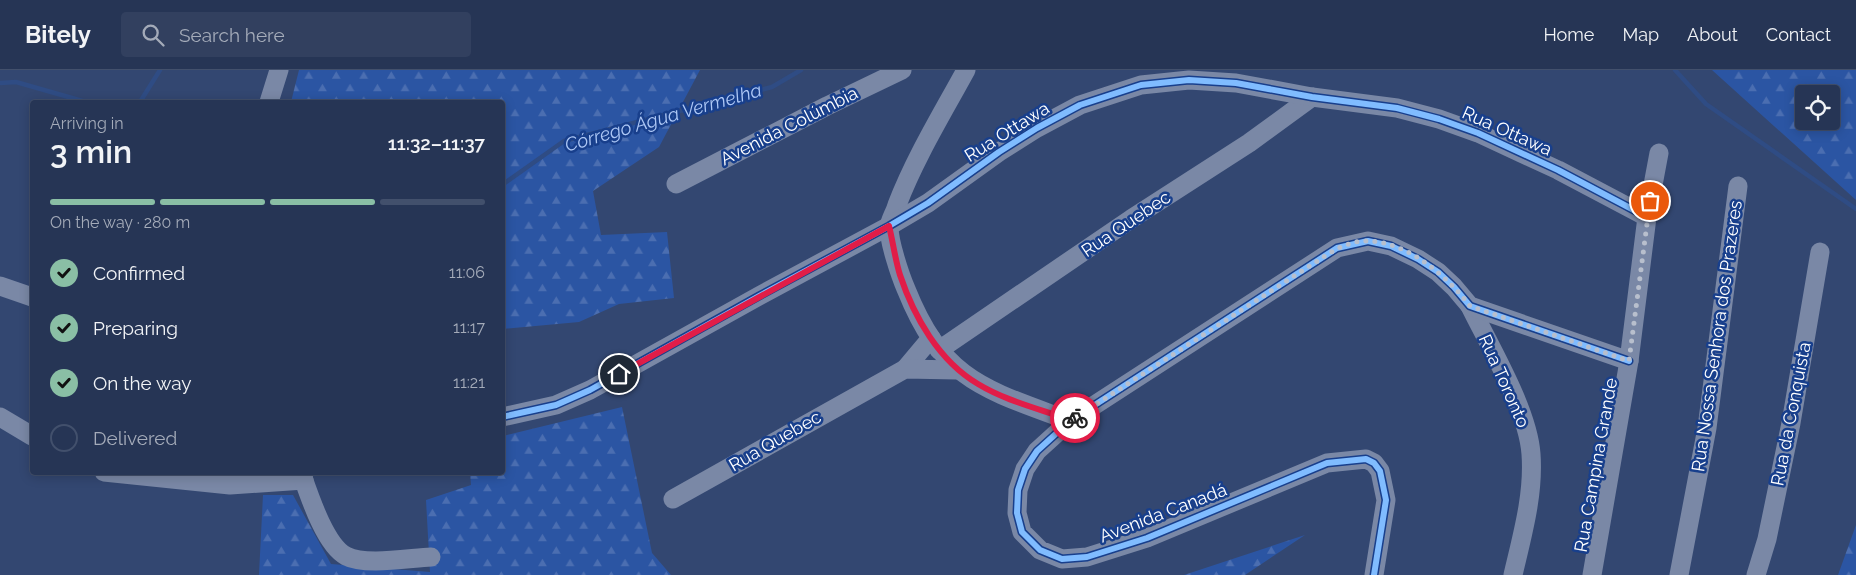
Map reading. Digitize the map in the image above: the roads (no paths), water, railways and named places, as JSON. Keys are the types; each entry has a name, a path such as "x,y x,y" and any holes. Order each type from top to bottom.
{"street":[{"path":"270,100 279,70"},
{"name":"Avenida Colúmbia","path":"676,184 827,106 902,70"},
{"path":"966,70 928,138 904,188 889,226 899,274 911,302 935,344 957,370 979,385 1000,395 1070,420"},
{"name":"Rua Ottawa","path":"505,416 556,405 590,390 889,226 928,203 999,152 1037,128 1080,105 1141,85 1189,80 1236,83 1312,97 1397,108 1439,119 1478,133 1558,170 1647,216"},
{"name":"Rua Quebec","path":"673,499 905,369 935,344 1249,142 1312,97"},
{"name":"Rua Campina Grande","path":"1592,575 1629,361 1647,216 1659,153"},
{"name":"Rua Nossa Senhora dos Prazeres","path":"1679,575 1708,428 1738,186"},
{"name":"Avenida Canadá","path":"1374,575 1386,500 1380,471 1374,463 1366,459 1327,463 1147,538 1087,557 1062,559 1040,550 1022,532 1017,513 1018,490 1025,469 1037,451 1070,420 1338,248 1368,241 1391,246 1418,259 1454,286 1470,306"},
{"name":"Rua da Conquista","path":"1756,575 1767,539 1790,432 1820,252"},
{"path":"0,286 30,296"},
{"path":"1470,306 1629,361"},
{"name":"Rua Toronto","path":"1470,306 1512,394 1526,429 1531,452 1532,476 1528,507 1513,575"},
{"path":"905,369 957,370"},
{"path":"0,417 30,435"},
{"path":"133,475 230,485 272,484 303,476 327,534 336,550 348,557 367,560 431,557"}],"waterway":[{"path":"141,100 160,70"},
{"name":"Córrego Água Vermelha","path":"505,183 564,141 772,87 801,70"},
{"name":"Córrego Água Vermelha","path":"1675,70 1706,104 1856,209"},
{"name":"Córrego Água Vermelha","path":"0,83 16,82 79,100"}]}
